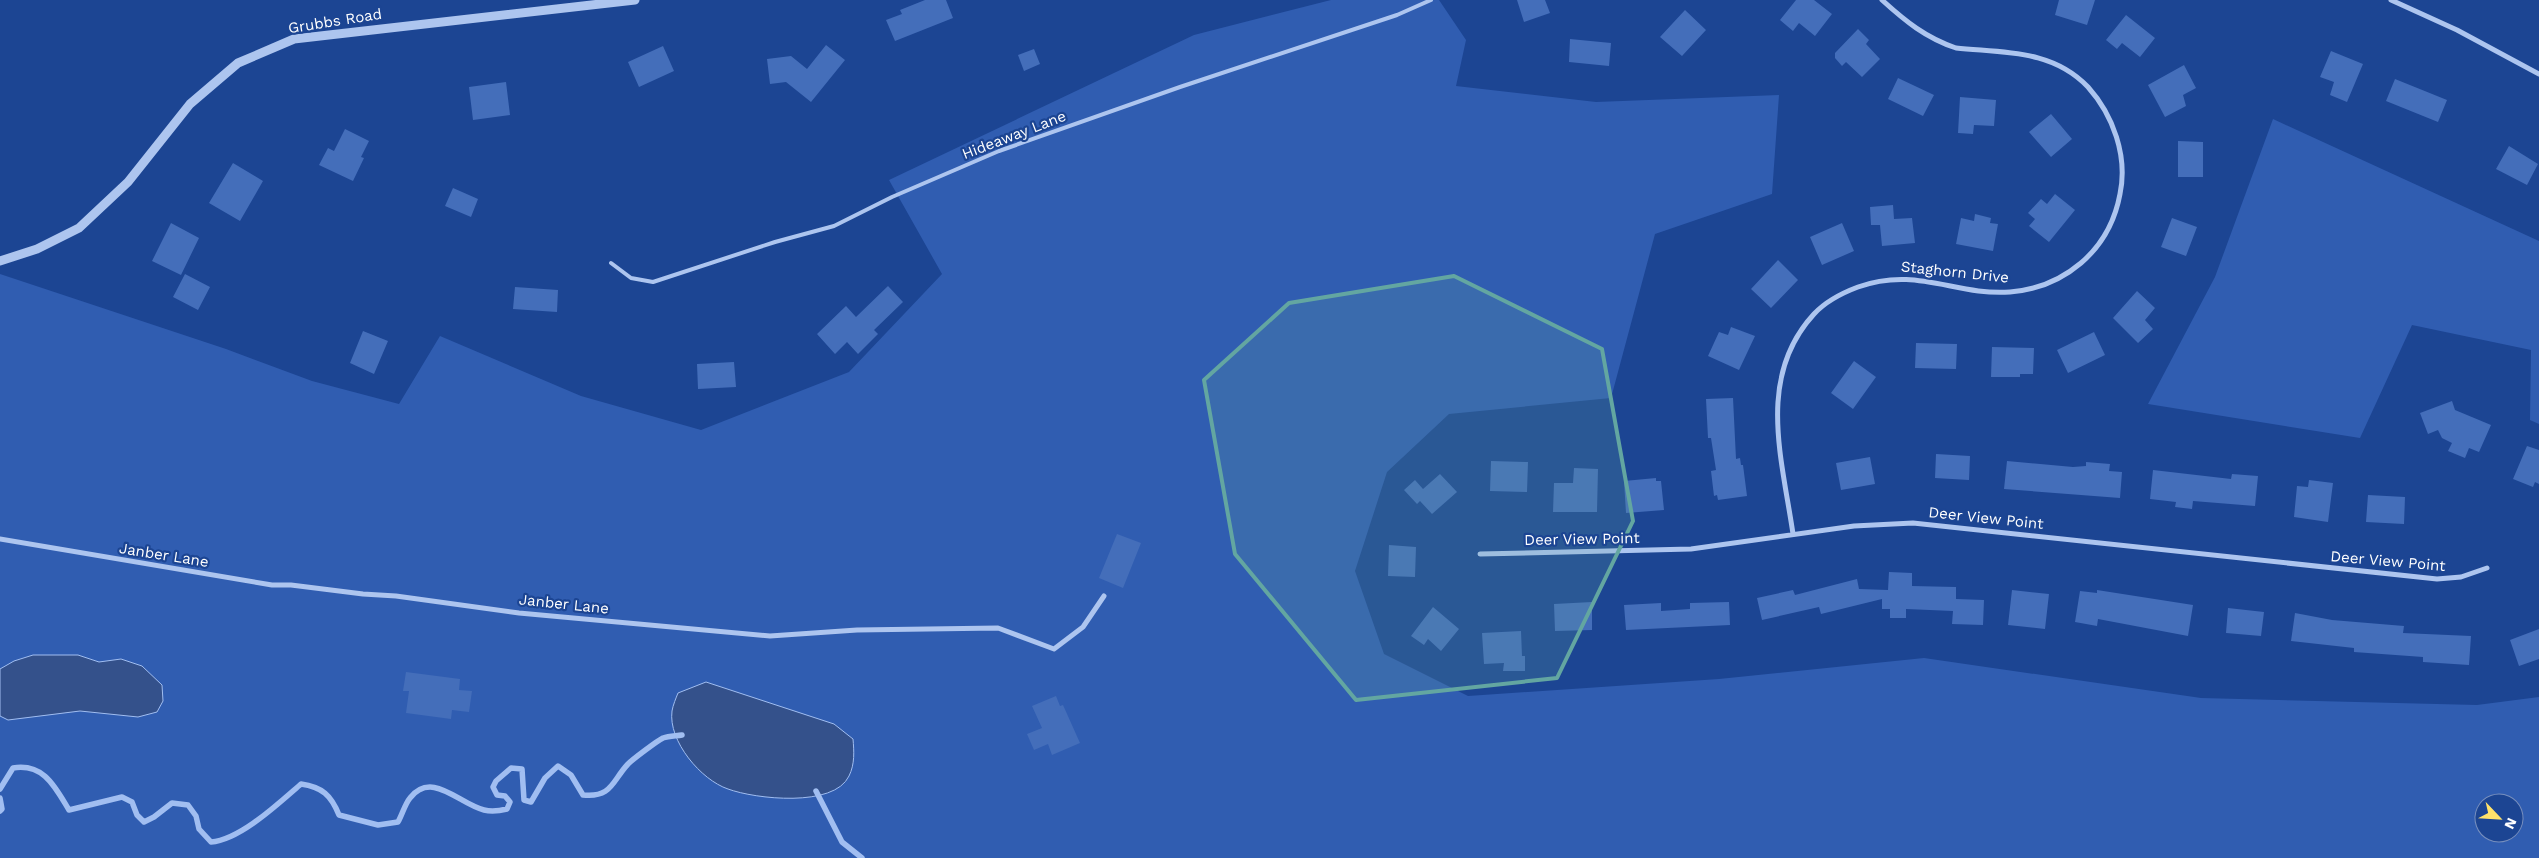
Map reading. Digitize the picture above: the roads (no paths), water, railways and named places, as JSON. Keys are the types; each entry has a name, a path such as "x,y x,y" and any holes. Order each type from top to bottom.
{"street":[{"name":"Grubbs Road","path":"0,261 37,249 80,228 128,182 190,104 238,62 294,39 635,0"},
{"name":"Staghorn Drive","path":"1793,534 1779,438 1777,395 1792,344 1815,313 1824,305 1850,290 1894,278 2008,292 2038,287 2051,282 2075,268 2095,248 2114,216 2121,190 2122,164 2113,129 2101,106 2080,80 2056,64 2030,55 2004,51 1972,50 1946,45 1913,27 1882,0"},
{"path":"2391,0 2457,30 2539,74"},
{"name":"Deer View Point","path":"1480,554 1535,551 1691,549 1854,526 1932,524 2437,579 2461,578 2487,568"},
{"name":"Janber Lane","path":"0,539 272,585 291,585 387,595 529,614 770,636 857,630 998,628 1054,649 1083,627 1104,596"}],"lane":[{"name":"Hideaway Lane","path":"611,263 631,278 653,282 775,242 834,226 892,197 999,151 1180,87 1397,16 1431,0"}],"waterway":[{"path":"0,789 13,768 24,767 33,769 47,778 69,810 122,797 132,802 137,815 144,822 172,803 188,805 196,816 199,829 211,842 222,840 246,828 271,810 301,784 315,787 325,793 333,802 339,815 378,825 398,822 410,798 418,790 427,787 446,791 484,810 496,811 507,809 510,802 505,796 497,795 493,787 496,781 511,768 522,769 524,800 531,802 545,778 558,766 571,775 583,795 600,794 610,787 628,764 651,746 663,738 682,735"},
{"path":"816,791 842,842 862,858"},
{"path":"0,798 2,809 0,811"}]}
